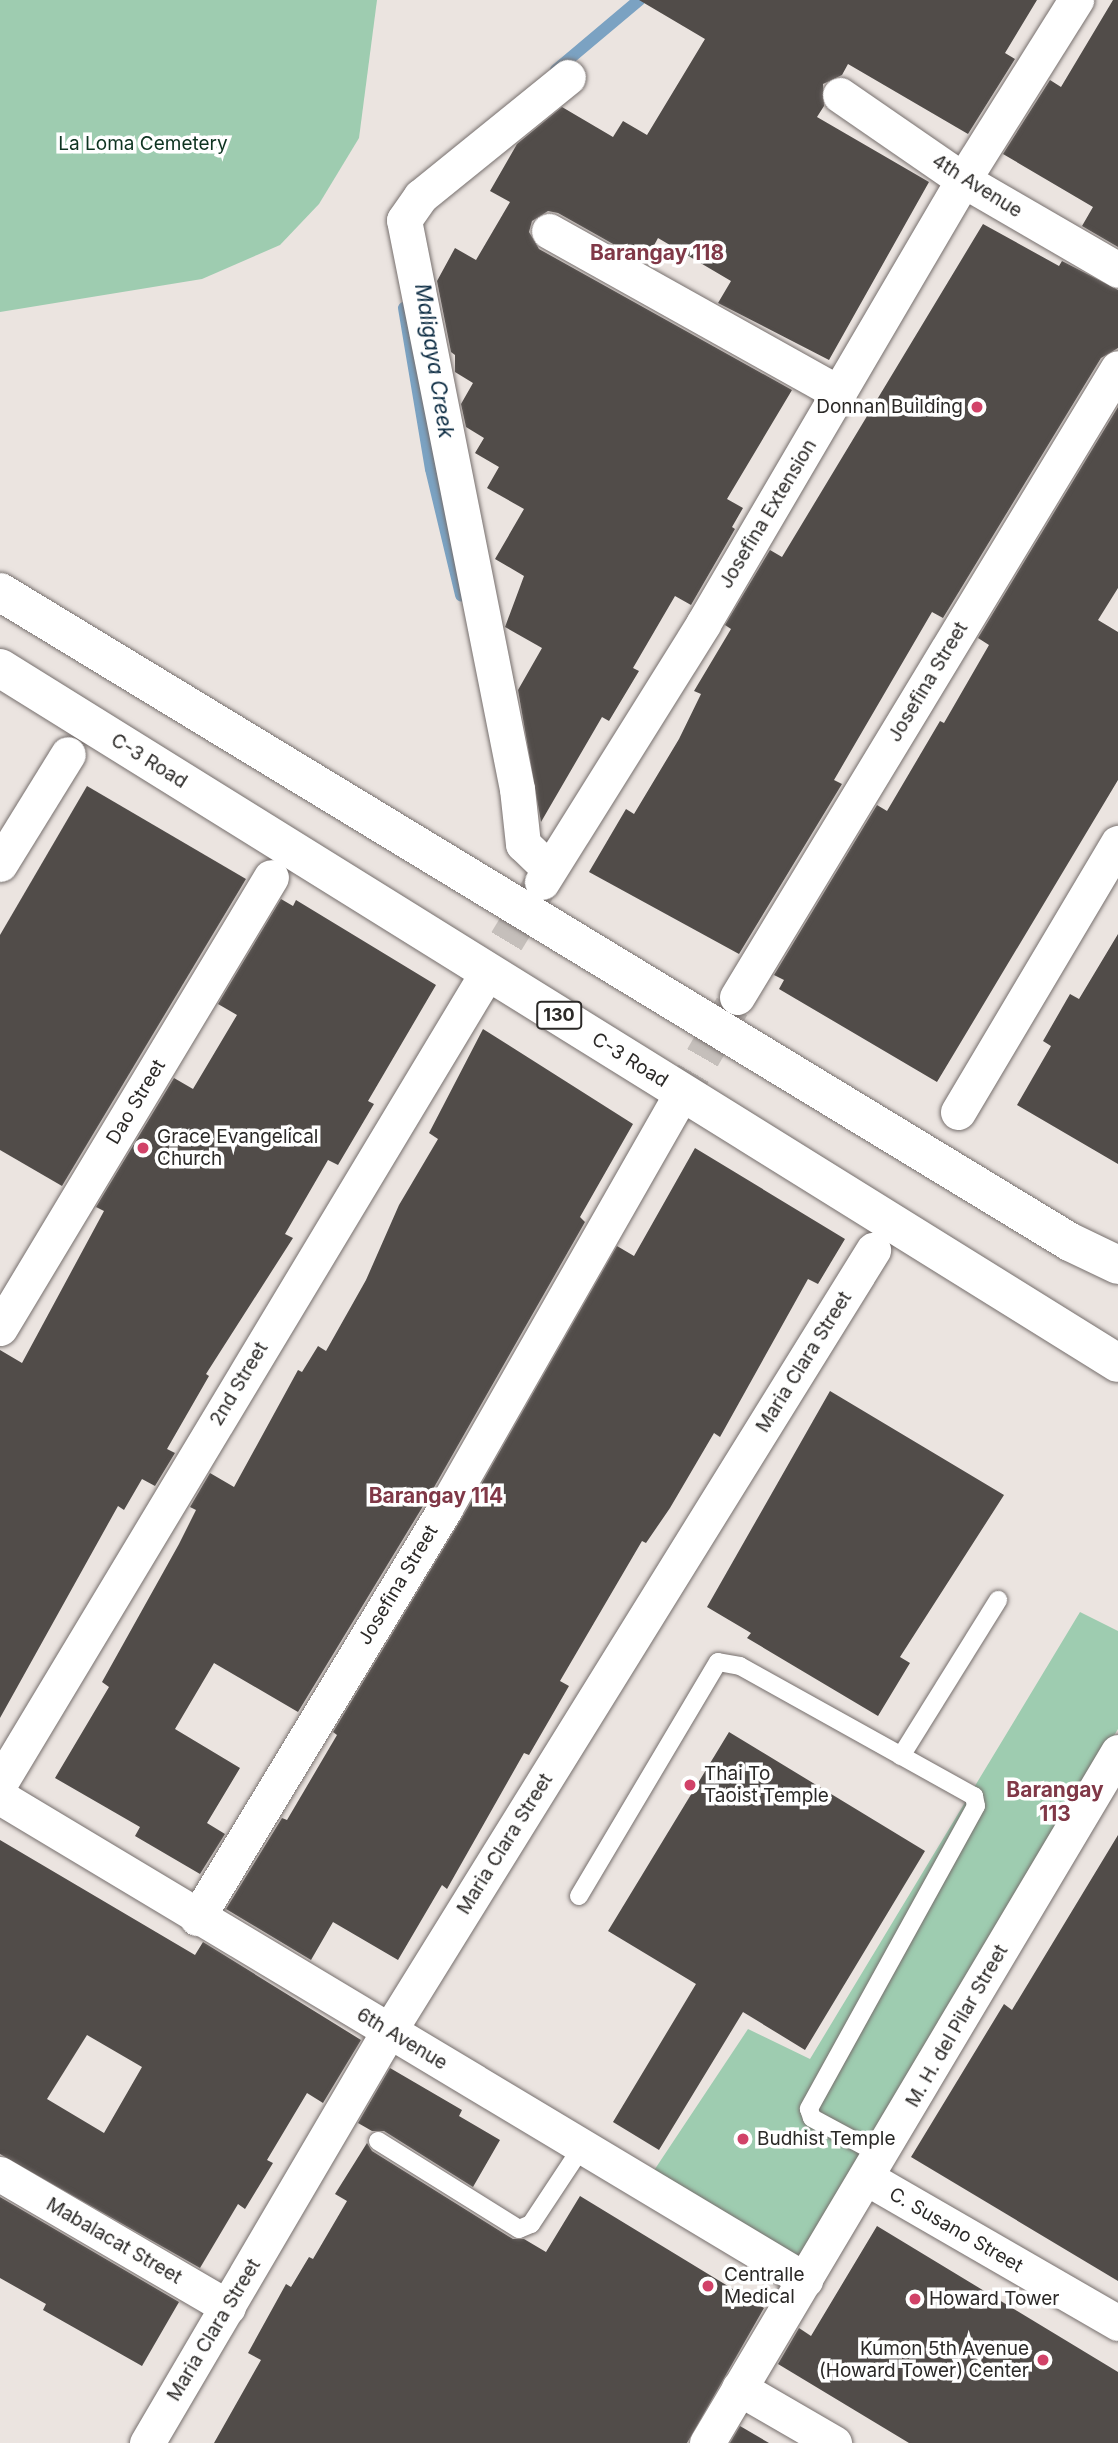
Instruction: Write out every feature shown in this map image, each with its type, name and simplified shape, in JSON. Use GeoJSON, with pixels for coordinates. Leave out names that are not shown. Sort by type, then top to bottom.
{"type":"FeatureCollection","features":[{"type":"Feature","properties":{"kind":"main road"},"geometry":{"type":"LineString","coordinates":[[0,592],[1070,1242],[1118,1265]]}},
{"type":"Feature","properties":{"kind":"main road","name":"C-3 Road"},"geometry":{"type":"LineString","coordinates":[[0,668],[1118,1363]]}},
{"type":"Feature","properties":{"kind":"street","name":"Josefina Extension"},"geometry":{"type":"LineString","coordinates":[[568,77],[421,195],[404,220],[517,789],[523,844],[546,875],[703,624],[963,180],[1076,0]]}},
{"type":"Feature","properties":{"kind":"street","name":"4th Avenue"},"geometry":{"type":"LineString","coordinates":[[841,95],[963,180],[1118,270]]}},
{"type":"Feature","properties":{"kind":"street"},"geometry":{"type":"LineString","coordinates":[[549,231],[839,393]]}},
{"type":"Feature","properties":{"kind":"street","name":"Josefina Street"},"geometry":{"type":"LineString","coordinates":[[737,997],[1118,368]]}},
{"type":"Feature","properties":{"kind":"street"},"geometry":{"type":"LineString","coordinates":[[0,864],[68,754]]}},
{"type":"Feature","properties":{"kind":"street"},"geometry":{"type":"LineString","coordinates":[[958,1112],[1118,843]]}},
{"type":"Feature","properties":{"kind":"street","name":"Dao Street"},"geometry":{"type":"LineString","coordinates":[[0,1328],[271,877]]}},
{"type":"Feature","properties":{"kind":"street","name":"2nd Street"},"geometry":{"type":"LineString","coordinates":[[0,1783],[478,986]]}},
{"type":"Feature","properties":{"kind":"street","name":"Josefina Street"},"geometry":{"type":"LineString","coordinates":[[197,1918],[445,1508],[676,1103]]}},
{"type":"Feature","properties":{"kind":"street","name":"Maria Clara Street"},"geometry":{"type":"LineString","coordinates":[[147,2443],[389,2031],[873,1250]]}},
{"type":"Feature","properties":{"kind":"street","name":"M. H. del Pilar Street"},"geometry":{"type":"LineString","coordinates":[[707,2443],[874,2167],[1118,1752]]}},
{"type":"Feature","properties":{"kind":"street","name":"6th Avenue"},"geometry":{"type":"LineString","coordinates":[[0,1797],[197,1918],[805,2280]]}},
{"type":"Feature","properties":{"kind":"street","name":"C. Susano Street"},"geometry":{"type":"LineString","coordinates":[[874,2167],[1118,2323]]}},
{"type":"Feature","properties":{"kind":"street","name":"Mabalacat Street"},"geometry":{"type":"LineString","coordinates":[[0,2174],[228,2307]]}},
{"type":"Feature","properties":{"kind":"street"},"geometry":{"type":"LineString","coordinates":[[738,2388],[834,2443]]}},
{"type":"Feature","properties":{"kind":"lane"},"geometry":{"type":"LineString","coordinates":[[901,1756],[998,1601]]}},
{"type":"Feature","properties":{"kind":"lane"},"geometry":{"type":"LineString","coordinates":[[579,1896],[718,1662],[740,1666],[974,1796],[976,1806],[809,2109],[812,2118],[874,2167]]}},
{"type":"Feature","properties":{"kind":"lane"},"geometry":{"type":"LineString","coordinates":[[378,2141],[519,2229],[531,2224],[582,2147]]}},
{"type":"Feature","properties":{"kind":"green space","name":"La Loma Cemetery"},"geometry":{"type":"Polygon","coordinates":[[[0,0],[377,0],[359,138],[319,204],[280,245],[202,279],[0,312],[0,0]]]}},
{"type":"Feature","properties":{"kind":"green space"},"geometry":{"type":"Polygon","coordinates":[[[1080,1612],[1118,1631],[1118,1729],[797,2262],[651,2175],[748,2029],[810,2059],[1080,1612]]]}},
{"type":"Feature","properties":{"kind":"building"},"geometry":{"type":"Polygon","coordinates":[[[639,0],[1037,0],[1005,53],[1015,59],[968,134],[848,64],[842,75],[823,84],[824,106],[817,117],[929,182],[829,360],[718,303],[731,281],[658,238],[645,262],[558,213],[548,211],[532,221],[529,232],[539,249],[792,390],[727,499],[743,508],[732,527],[735,529],[691,605],[675,596],[633,668],[639,671],[609,721],[602,717],[541,822],[518,690],[542,648],[505,627],[524,576],[495,559],[524,509],[487,488],[499,467],[475,453],[484,438],[466,427],[461,404],[473,383],[455,372],[455,355],[451,352],[437,281],[455,248],[476,260],[510,202],[490,191],[517,144],[562,107],[613,137],[623,121],[647,135],[705,39],[639,0]]]}},
{"type":"Feature","properties":{"kind":"building"},"geometry":{"type":"Polygon","coordinates":[[[1113,0],[1118,0],[1118,247],[1082,226],[1093,207],[1003,154],[1050,80],[1061,87],[1113,0]]]}},
{"type":"Feature","properties":{"kind":"building"},"geometry":{"type":"Polygon","coordinates":[[[983,224],[1059,266],[1062,261],[1118,290],[1118,348],[1101,358],[943,618],[932,612],[834,780],[842,784],[739,954],[589,872],[626,809],[634,814],[679,739],[701,694],[694,691],[731,629],[725,625],[770,550],[782,557],[983,224]]]}},
{"type":"Feature","properties":{"kind":"building"},"geometry":{"type":"Polygon","coordinates":[[[1118,407],[1118,588],[1098,620],[1118,632],[1118,780],[937,1082],[779,989],[784,980],[774,975],[877,805],[887,811],[940,721],[944,723],[989,645],[978,638],[1118,407]]]}},
{"type":"Feature","properties":{"kind":"building"},"geometry":{"type":"Polygon","coordinates":[[[87,786],[246,879],[62,1186],[0,1150],[0,935],[87,786]]]}},
{"type":"Feature","properties":{"kind":"building"},"geometry":{"type":"Polygon","coordinates":[[[281,899],[293,906],[296,900],[436,985],[368,1101],[374,1104],[338,1165],[328,1160],[285,1234],[293,1238],[206,1374],[209,1376],[167,1449],[175,1453],[155,1486],[142,1479],[124,1510],[118,1506],[0,1718],[0,1350],[22,1363],[104,1211],[96,1207],[174,1078],[193,1089],[237,1015],[218,1004],[281,899]]]}},
{"type":"Feature","properties":{"kind":"building"},"geometry":{"type":"Polygon","coordinates":[[[1118,934],[1118,1164],[1017,1105],[1051,1046],[1043,1041],[1070,994],[1079,999],[1118,934]]]}},
{"type":"Feature","properties":{"kind":"building"},"geometry":{"type":"Polygon","coordinates":[[[483,1029],[633,1124],[580,1217],[585,1222],[428,1498],[298,1712],[214,1663],[175,1729],[240,1768],[207,1823],[225,1834],[200,1874],[135,1836],[140,1827],[55,1778],[109,1687],[102,1682],[179,1544],[196,1510],[190,1507],[210,1473],[234,1487],[298,1370],[302,1372],[318,1346],[326,1351],[366,1280],[399,1205],[438,1139],[429,1133],[483,1029]]]}},
{"type":"Feature","properties":{"kind":"building"},"geometry":{"type":"Polygon","coordinates":[[[695,1148],[845,1239],[818,1284],[808,1279],[720,1437],[714,1433],[670,1508],[646,1543],[642,1541],[560,1681],[569,1686],[529,1755],[524,1753],[447,1889],[442,1885],[398,1960],[333,1922],[311,1960],[226,1909],[282,1818],[287,1820],[337,1735],[333,1732],[462,1518],[617,1246],[634,1256],[695,1148]]]}},
{"type":"Feature","properties":{"kind":"building"},"geometry":{"type":"Polygon","coordinates":[[[830,1391],[1004,1495],[900,1657],[910,1663],[878,1716],[747,1638],[751,1633],[707,1607],[830,1391]]]}},
{"type":"Feature","properties":{"kind":"building"},"geometry":{"type":"Polygon","coordinates":[[[729,1732],[925,1851],[805,2050],[743,2012],[659,2150],[613,2122],[696,1984],[608,1931],[729,1732]]]}},
{"type":"Feature","properties":{"kind":"building"},"geometry":{"type":"Polygon","coordinates":[[[1118,1835],[1118,2281],[911,2157],[1004,2004],[1012,2010],[1118,1835]]]}},
{"type":"Feature","properties":{"kind":"building"},"geometry":{"type":"Polygon","coordinates":[[[0,1840],[195,1955],[203,1942],[361,2040],[323,2103],[307,2093],[267,2160],[273,2163],[245,2209],[238,2204],[200,2268],[0,2154],[0,1840]],[[87,2035],[47,2099],[104,2133],[142,2067],[87,2035]]]}},
{"type":"Feature","properties":{"kind":"building"},"geometry":{"type":"Polygon","coordinates":[[[390,2068],[462,2110],[459,2116],[500,2140],[473,2187],[384,2131],[372,2131],[358,2123],[390,2068]]]}},
{"type":"Feature","properties":{"kind":"building"},"geometry":{"type":"Polygon","coordinates":[[[367,2143],[372,2151],[513,2239],[524,2239],[546,2252],[580,2196],[764,2308],[687,2443],[214,2443],[261,2360],[248,2353],[286,2284],[291,2287],[309,2257],[313,2259],[347,2201],[335,2194],[367,2143]]]}},
{"type":"Feature","properties":{"kind":"building"},"geometry":{"type":"Polygon","coordinates":[[[0,2197],[179,2302],[142,2366],[43,2310],[46,2304],[0,2278],[0,2197]]]}},
{"type":"Feature","properties":{"kind":"building","name":"Howard Tower"},"geometry":{"type":"Polygon","coordinates":[[[877,2226],[1118,2372],[1118,2443],[909,2443],[778,2364],[799,2328],[811,2336],[877,2226]]]}},
{"type":"Feature","properties":{"kind":"building"},"geometry":{"type":"Polygon","coordinates":[[[740,2426],[769,2443],[730,2443],[740,2426]]]}},
{"type":"Feature","properties":{"kind":"waterway","name":"Maligaya Creek"},"geometry":{"type":"LineString","coordinates":[[556,70],[639,0]]}},
{"type":"Feature","properties":{"kind":"waterway","name":"Maligaya Creek"},"geometry":{"type":"LineString","coordinates":[[404,308],[431,469],[461,595]]}},
{"type":"Feature","properties":{"kind":"tunnel"},"geometry":{"type":"LineString","coordinates":[[479,986],[539,887]]}},
{"type":"Feature","properties":{"kind":"tunnel"},"geometry":{"type":"LineString","coordinates":[[676,1103],[732,1006]]}},
{"type":"Feature","properties":{"kind":"place","name":"Donnan Building"},"geometry":{"type":"Point","coordinates":[977,407]}},
{"type":"Feature","properties":{"kind":"place","name":"Grace Evangelical Church"},"geometry":{"type":"Point","coordinates":[143,1148]}},
{"type":"Feature","properties":{"kind":"place","name":"Thai To Taoist Temple"},"geometry":{"type":"Point","coordinates":[690,1785]}},
{"type":"Feature","properties":{"kind":"place","name":"Budhist Temple"},"geometry":{"type":"Point","coordinates":[743,2139]}},
{"type":"Feature","properties":{"kind":"place","name":"Centralle Medical"},"geometry":{"type":"Point","coordinates":[708,2286]}},
{"type":"Feature","properties":{"kind":"place","name":"Howard Tower"},"geometry":{"type":"Point","coordinates":[915,2299]}},
{"type":"Feature","properties":{"kind":"place","name":"Kumon 5th Avenue (Howard Tower) Center"},"geometry":{"type":"Point","coordinates":[1043,2360]}},
{"type":"Feature","properties":{"kind":"district","name":"Barangay 118"},"geometry":{"type":"Point","coordinates":[657,253]}},
{"type":"Feature","properties":{"kind":"district","name":"Barangay 114"},"geometry":{"type":"Point","coordinates":[436,1496]}},
{"type":"Feature","properties":{"kind":"district","name":"Barangay 113"},"geometry":{"type":"Point","coordinates":[1055,1802]}}]}
